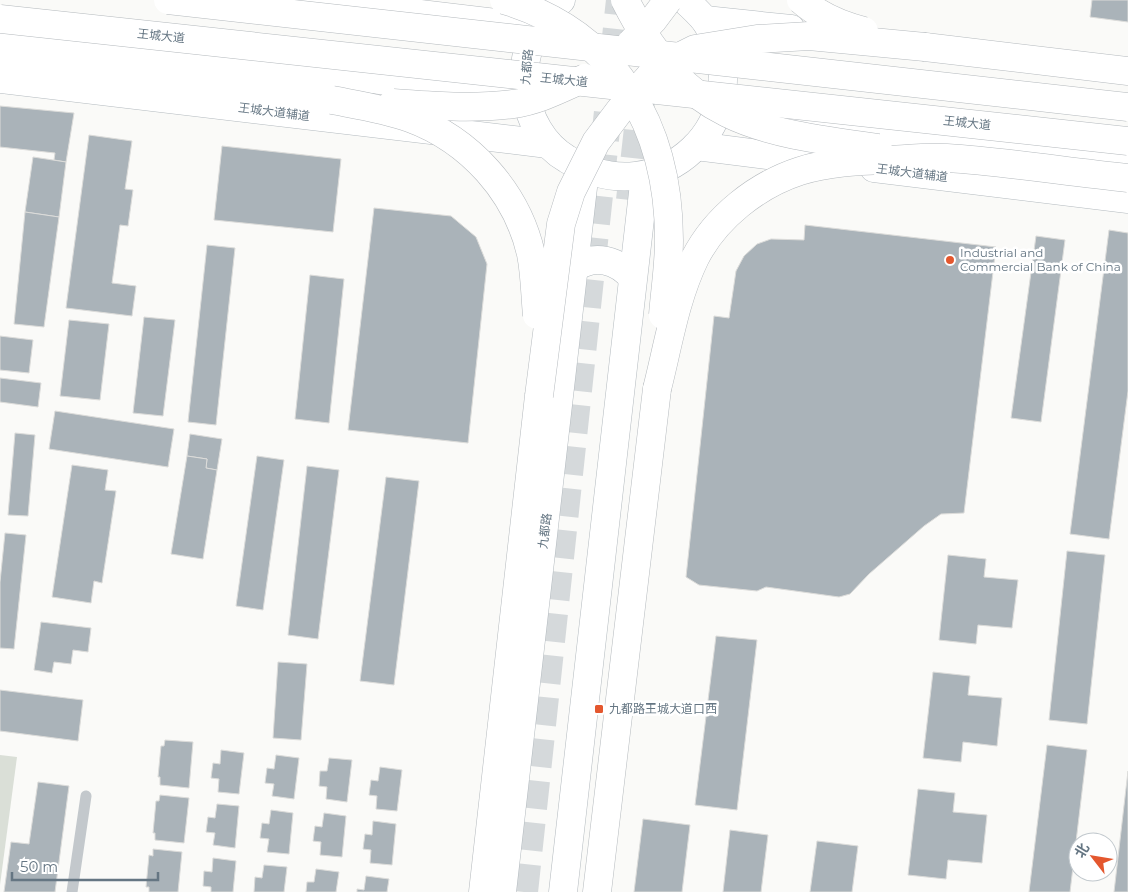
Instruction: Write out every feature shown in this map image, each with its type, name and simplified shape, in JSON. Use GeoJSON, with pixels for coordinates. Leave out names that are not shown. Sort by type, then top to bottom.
{"type":"FeatureCollection","features":[{"type":"Feature","properties":{"kind":"main road"},"geometry":{"type":"LineString","coordinates":[[168,0],[1128,107]]}},
{"type":"Feature","properties":{"kind":"main road"},"geometry":{"type":"LineString","coordinates":[[304,0],[356,4],[537,28]]}},
{"type":"Feature","properties":{"kind":"main road"},"geometry":{"type":"LineString","coordinates":[[504,0],[539,13],[580,38],[618,74],[644,114],[658,157],[668,218],[669,241],[657,389],[597,892]]}},
{"type":"Feature","properties":{"kind":"main road"},"geometry":{"type":"LineString","coordinates":[[508,0],[557,2]]}},
{"type":"Feature","properties":{"kind":"main road"},"geometry":{"type":"LineString","coordinates":[[625,0],[639,26],[669,68],[691,89],[724,113],[771,131],[804,138],[946,158],[1128,178]]}},
{"type":"Feature","properties":{"kind":"main road"},"geometry":{"type":"LineString","coordinates":[[0,59],[332,100],[445,106],[514,104],[534,99],[601,69],[652,20],[668,0]]}},
{"type":"Feature","properties":{"kind":"main road","name":"九都路"},"geometry":{"type":"LineString","coordinates":[[557,2],[529,42],[523,78],[525,96],[537,129],[548,144],[562,156],[585,170],[613,178],[645,175],[666,168],[696,146],[707,132],[716,115],[721,97],[723,78],[718,48],[708,10],[686,0]]}},
{"type":"Feature","properties":{"kind":"main road"},"geometry":{"type":"LineString","coordinates":[[801,0],[818,13],[845,26],[925,47]]}},
{"type":"Feature","properties":{"kind":"main road"},"geometry":{"type":"LineString","coordinates":[[708,10],[1128,66]]}},
{"type":"Feature","properties":{"kind":"main road","name":"王城大道"},"geometry":{"type":"LineString","coordinates":[[0,19],[1128,140]]}},
{"type":"Feature","properties":{"kind":"main road"},"geometry":{"type":"LineString","coordinates":[[483,892],[539,396],[561,224],[571,192],[596,142],[620,110],[649,77],[667,63],[695,49],[757,39],[809,36],[1128,70]]}},
{"type":"Feature","properties":{"kind":"main road","name":"王城大道"},"geometry":{"type":"LineString","coordinates":[[0,38],[525,96]]}},
{"type":"Feature","properties":{"kind":"main road"},"geometry":{"type":"LineString","coordinates":[[718,48],[1128,93]]}},
{"type":"Feature","properties":{"kind":"main road","name":"王城大道辅道"},"geometry":{"type":"LineString","coordinates":[[0,79],[548,144]]}},
{"type":"Feature","properties":{"kind":"main road"},"geometry":{"type":"LineString","coordinates":[[332,100],[398,114],[423,124],[465,150],[498,182],[515,209],[531,255],[537,316],[539,396]]}},
{"type":"Feature","properties":{"kind":"main road","name":"王城大道"},"geometry":{"type":"LineString","coordinates":[[716,115],[1128,159]]}},
{"type":"Feature","properties":{"kind":"main road","name":"王城大道辅道"},"geometry":{"type":"LineString","coordinates":[[696,146],[1128,199]]}},
{"type":"Feature","properties":{"kind":"main road"},"geometry":{"type":"LineString","coordinates":[[657,389],[684,286],[707,239],[736,207],[772,183],[801,170],[856,161],[946,158]]}},
{"type":"Feature","properties":{"kind":"main road","name":"九都路"},"geometry":{"type":"LineString","coordinates":[[502,892],[576,267],[585,170]]}},
{"type":"Feature","properties":{"kind":"main road"},"geometry":{"type":"LineString","coordinates":[[563,892],[645,175]]}},
{"type":"Feature","properties":{"kind":"main road"},"geometry":{"type":"LineString","coordinates":[[576,267],[584,261],[606,259],[623,266],[632,277]]}},
{"type":"Feature","properties":{"kind":"lane"},"geometry":{"type":"LineString","coordinates":[[72,892],[86,796]]}},
{"type":"Feature","properties":{"kind":"shaded area"},"geometry":{"type":"Polygon","coordinates":[[[0,755],[17,757],[0,885],[0,755]]]}},
{"type":"Feature","properties":{"kind":"building"},"geometry":{"type":"Polygon","coordinates":[[[1092,0],[1128,0],[1128,22],[1090,17],[1092,0]]]}},
{"type":"Feature","properties":{"kind":"building"},"geometry":{"type":"Polygon","coordinates":[[[0,106],[74,113],[66,162],[54,160],[55,153],[0,147],[0,106]]]}},
{"type":"Feature","properties":{"kind":"building"},"geometry":{"type":"Polygon","coordinates":[[[89,135],[132,141],[125,189],[133,190],[128,226],[120,225],[112,283],[136,286],[132,316],[66,308],[89,135]]]}},
{"type":"Feature","properties":{"kind":"building"},"geometry":{"type":"Polygon","coordinates":[[[222,146],[341,159],[333,232],[214,220],[222,146]]]}},
{"type":"Feature","properties":{"kind":"building"},"geometry":{"type":"Polygon","coordinates":[[[33,157],[66,162],[59,217],[25,212],[33,157]]]}},
{"type":"Feature","properties":{"kind":"building"},"geometry":{"type":"Polygon","coordinates":[[[374,208],[451,216],[476,237],[487,264],[468,443],[348,430],[374,208]]]}},
{"type":"Feature","properties":{"kind":"building"},"geometry":{"type":"Polygon","coordinates":[[[25,212],[59,217],[44,327],[14,324],[25,212]]]}},
{"type":"Feature","properties":{"kind":"building"},"geometry":{"type":"Polygon","coordinates":[[[805,225],[996,247],[964,513],[941,514],[924,526],[869,574],[850,594],[839,597],[766,587],[757,591],[699,585],[686,577],[714,316],[729,318],[736,271],[744,256],[757,244],[771,239],[804,240],[805,225]]]}},
{"type":"Feature","properties":{"kind":"building"},"geometry":{"type":"Polygon","coordinates":[[[1109,230],[1128,233],[1128,391],[1109,539],[1070,534],[1109,230]]]}},
{"type":"Feature","properties":{"kind":"building"},"geometry":{"type":"Polygon","coordinates":[[[1036,236],[1065,240],[1041,422],[1011,418],[1036,236]]]}},
{"type":"Feature","properties":{"kind":"building"},"geometry":{"type":"Polygon","coordinates":[[[207,245],[235,248],[216,425],[188,422],[207,245]]]}},
{"type":"Feature","properties":{"kind":"building"},"geometry":{"type":"Polygon","coordinates":[[[310,275],[344,279],[329,423],[295,419],[310,275]]]}},
{"type":"Feature","properties":{"kind":"building"},"geometry":{"type":"Polygon","coordinates":[[[144,317],[175,320],[163,416],[133,413],[144,317]]]}},
{"type":"Feature","properties":{"kind":"building"},"geometry":{"type":"Polygon","coordinates":[[[69,320],[109,324],[100,400],[60,396],[69,320]]]}},
{"type":"Feature","properties":{"kind":"building"},"geometry":{"type":"Polygon","coordinates":[[[0,336],[33,340],[29,373],[0,370],[0,336]]]}},
{"type":"Feature","properties":{"kind":"building"},"geometry":{"type":"Polygon","coordinates":[[[0,378],[41,383],[38,407],[0,402],[0,378]]]}},
{"type":"Feature","properties":{"kind":"building"},"geometry":{"type":"Polygon","coordinates":[[[55,411],[174,429],[168,467],[49,449],[55,411]]]}},
{"type":"Feature","properties":{"kind":"building"},"geometry":{"type":"Polygon","coordinates":[[[15,433],[35,435],[28,516],[8,515],[15,433]]]}},
{"type":"Feature","properties":{"kind":"building"},"geometry":{"type":"Polygon","coordinates":[[[190,434],[222,439],[217,470],[206,468],[207,459],[187,456],[190,434]]]}},
{"type":"Feature","properties":{"kind":"building"},"geometry":{"type":"Polygon","coordinates":[[[187,456],[207,459],[206,468],[217,470],[203,559],[171,554],[187,456]]]}},
{"type":"Feature","properties":{"kind":"building"},"geometry":{"type":"Polygon","coordinates":[[[257,456],[284,460],[263,610],[236,606],[257,456]]]}},
{"type":"Feature","properties":{"kind":"building"},"geometry":{"type":"Polygon","coordinates":[[[72,465],[108,470],[105,490],[116,491],[102,583],[94,581],[91,603],[52,597],[72,465]]]}},
{"type":"Feature","properties":{"kind":"building"},"geometry":{"type":"Polygon","coordinates":[[[307,466],[339,470],[318,639],[288,635],[307,466]]]}},
{"type":"Feature","properties":{"kind":"building"},"geometry":{"type":"Polygon","coordinates":[[[386,477],[419,481],[394,685],[360,681],[386,477]]]}},
{"type":"Feature","properties":{"kind":"building"},"geometry":{"type":"Polygon","coordinates":[[[5,533],[26,535],[14,649],[0,648],[0,582],[5,533]]]}},
{"type":"Feature","properties":{"kind":"building"},"geometry":{"type":"Polygon","coordinates":[[[1067,551],[1105,555],[1087,724],[1049,720],[1067,551]]]}},
{"type":"Feature","properties":{"kind":"building"},"geometry":{"type":"Polygon","coordinates":[[[948,555],[986,559],[984,577],[1018,580],[1012,628],[978,625],[976,644],[939,640],[948,555]]]}},
{"type":"Feature","properties":{"kind":"building"},"geometry":{"type":"Polygon","coordinates":[[[41,622],[91,628],[88,652],[73,650],[71,664],[54,662],[52,673],[34,670],[41,622]]]}},
{"type":"Feature","properties":{"kind":"building"},"geometry":{"type":"Polygon","coordinates":[[[716,636],[757,640],[737,810],[695,805],[716,636]]]}},
{"type":"Feature","properties":{"kind":"building"},"geometry":{"type":"Polygon","coordinates":[[[278,662],[307,664],[301,740],[273,738],[278,662]]]}},
{"type":"Feature","properties":{"kind":"building"},"geometry":{"type":"Polygon","coordinates":[[[933,672],[970,676],[968,695],[1002,698],[997,746],[963,742],[961,762],[923,758],[933,672]]]}},
{"type":"Feature","properties":{"kind":"building"},"geometry":{"type":"Polygon","coordinates":[[[0,690],[83,700],[78,741],[0,731],[0,690]]]}},
{"type":"Feature","properties":{"kind":"building"},"geometry":{"type":"Polygon","coordinates":[[[165,740],[193,742],[189,788],[160,785],[160,777],[158,777],[161,746],[164,746],[165,740]]]}},
{"type":"Feature","properties":{"kind":"building"},"geometry":{"type":"Polygon","coordinates":[[[1047,745],[1087,750],[1077,832],[1068,832],[1068,882],[1071,882],[1070,892],[1029,892],[1047,745]]]}},
{"type":"Feature","properties":{"kind":"building"},"geometry":{"type":"Polygon","coordinates":[[[221,750],[244,753],[239,794],[218,792],[219,779],[211,778],[213,763],[220,764],[221,750]]]}},
{"type":"Feature","properties":{"kind":"building"},"geometry":{"type":"Polygon","coordinates":[[[276,755],[299,758],[294,799],[272,796],[274,784],[265,783],[267,768],[274,769],[276,755]]]}},
{"type":"Feature","properties":{"kind":"building"},"geometry":{"type":"Polygon","coordinates":[[[329,758],[352,760],[347,802],[326,799],[327,787],[319,786],[320,771],[327,771],[329,758]]]}},
{"type":"Feature","properties":{"kind":"building"},"geometry":{"type":"Polygon","coordinates":[[[380,767],[402,770],[397,811],[376,809],[377,796],[369,795],[371,780],[378,781],[380,767]]]}},
{"type":"Feature","properties":{"kind":"building"},"geometry":{"type":"Polygon","coordinates":[[[1128,771],[1128,892],[1114,892],[1115,882],[1118,882],[1118,857],[1128,771]]]}},
{"type":"Feature","properties":{"kind":"building"},"geometry":{"type":"Polygon","coordinates":[[[38,782],[69,786],[55,892],[4,892],[11,842],[29,844],[38,782]]]}},
{"type":"Feature","properties":{"kind":"building"},"geometry":{"type":"Polygon","coordinates":[[[918,789],[955,793],[953,812],[987,815],[982,863],[948,860],[946,879],[908,875],[918,789]]]}},
{"type":"Feature","properties":{"kind":"building"},"geometry":{"type":"Polygon","coordinates":[[[160,795],[189,798],[184,843],[155,840],[155,833],[153,833],[156,801],[159,801],[160,795]]]}},
{"type":"Feature","properties":{"kind":"building"},"geometry":{"type":"Polygon","coordinates":[[[217,804],[239,806],[235,848],[213,845],[215,833],[206,832],[208,817],[215,818],[217,804]]]}},
{"type":"Feature","properties":{"kind":"building"},"geometry":{"type":"Polygon","coordinates":[[[271,810],[293,813],[289,854],[267,852],[269,839],[260,838],[262,823],[269,824],[271,810]]]}},
{"type":"Feature","properties":{"kind":"building"},"geometry":{"type":"Polygon","coordinates":[[[324,813],[346,816],[342,857],[320,855],[321,842],[313,841],[315,826],[322,827],[324,813]]]}},
{"type":"Feature","properties":{"kind":"building"},"geometry":{"type":"Polygon","coordinates":[[[643,819],[690,825],[682,892],[634,892],[643,819]]]}},
{"type":"Feature","properties":{"kind":"building"},"geometry":{"type":"Polygon","coordinates":[[[373,821],[396,824],[392,865],[370,863],[371,850],[363,849],[365,834],[372,835],[373,821]]]}},
{"type":"Feature","properties":{"kind":"building"},"geometry":{"type":"Polygon","coordinates":[[[730,830],[768,835],[761,892],[723,892],[730,830]]]}},
{"type":"Feature","properties":{"kind":"building"},"geometry":{"type":"Polygon","coordinates":[[[817,841],[858,846],[852,892],[810,892],[817,841]]]}},
{"type":"Feature","properties":{"kind":"building"},"geometry":{"type":"Polygon","coordinates":[[[153,849],[182,852],[178,892],[149,892],[149,887],[146,887],[149,855],[153,856],[153,849]]]}},
{"type":"Feature","properties":{"kind":"building"},"geometry":{"type":"Polygon","coordinates":[[[213,858],[236,861],[233,892],[211,892],[211,887],[203,886],[204,871],[212,872],[213,858]]]}},
{"type":"Feature","properties":{"kind":"building"},"geometry":{"type":"Polygon","coordinates":[[[264,865],[287,867],[284,892],[254,892],[255,877],[262,878],[264,865]]]}},
{"type":"Feature","properties":{"kind":"building"},"geometry":{"type":"Polygon","coordinates":[[[316,869],[339,872],[336,892],[306,892],[307,882],[314,882],[316,869]]]}},
{"type":"Feature","properties":{"kind":"building"},"geometry":{"type":"Polygon","coordinates":[[[366,876],[389,879],[387,892],[357,892],[357,889],[364,890],[366,876]]]}},
{"type":"Feature","properties":{"kind":"tunnel"},"geometry":{"type":"LineString","coordinates":[[524,892],[620,0]]}},
{"type":"Feature","properties":{"kind":"tunnel"},"geometry":{"type":"LineString","coordinates":[[630,200],[641,101]]}},
{"type":"Feature","properties":{"kind":"place","name":"Industrial and Commercial Bank of China"},"geometry":{"type":"Point","coordinates":[950,260]}},
{"type":"Feature","properties":{"kind":"place","name":"九都路王城大道口西"},"geometry":{"type":"Point","coordinates":[599,709]}}]}
